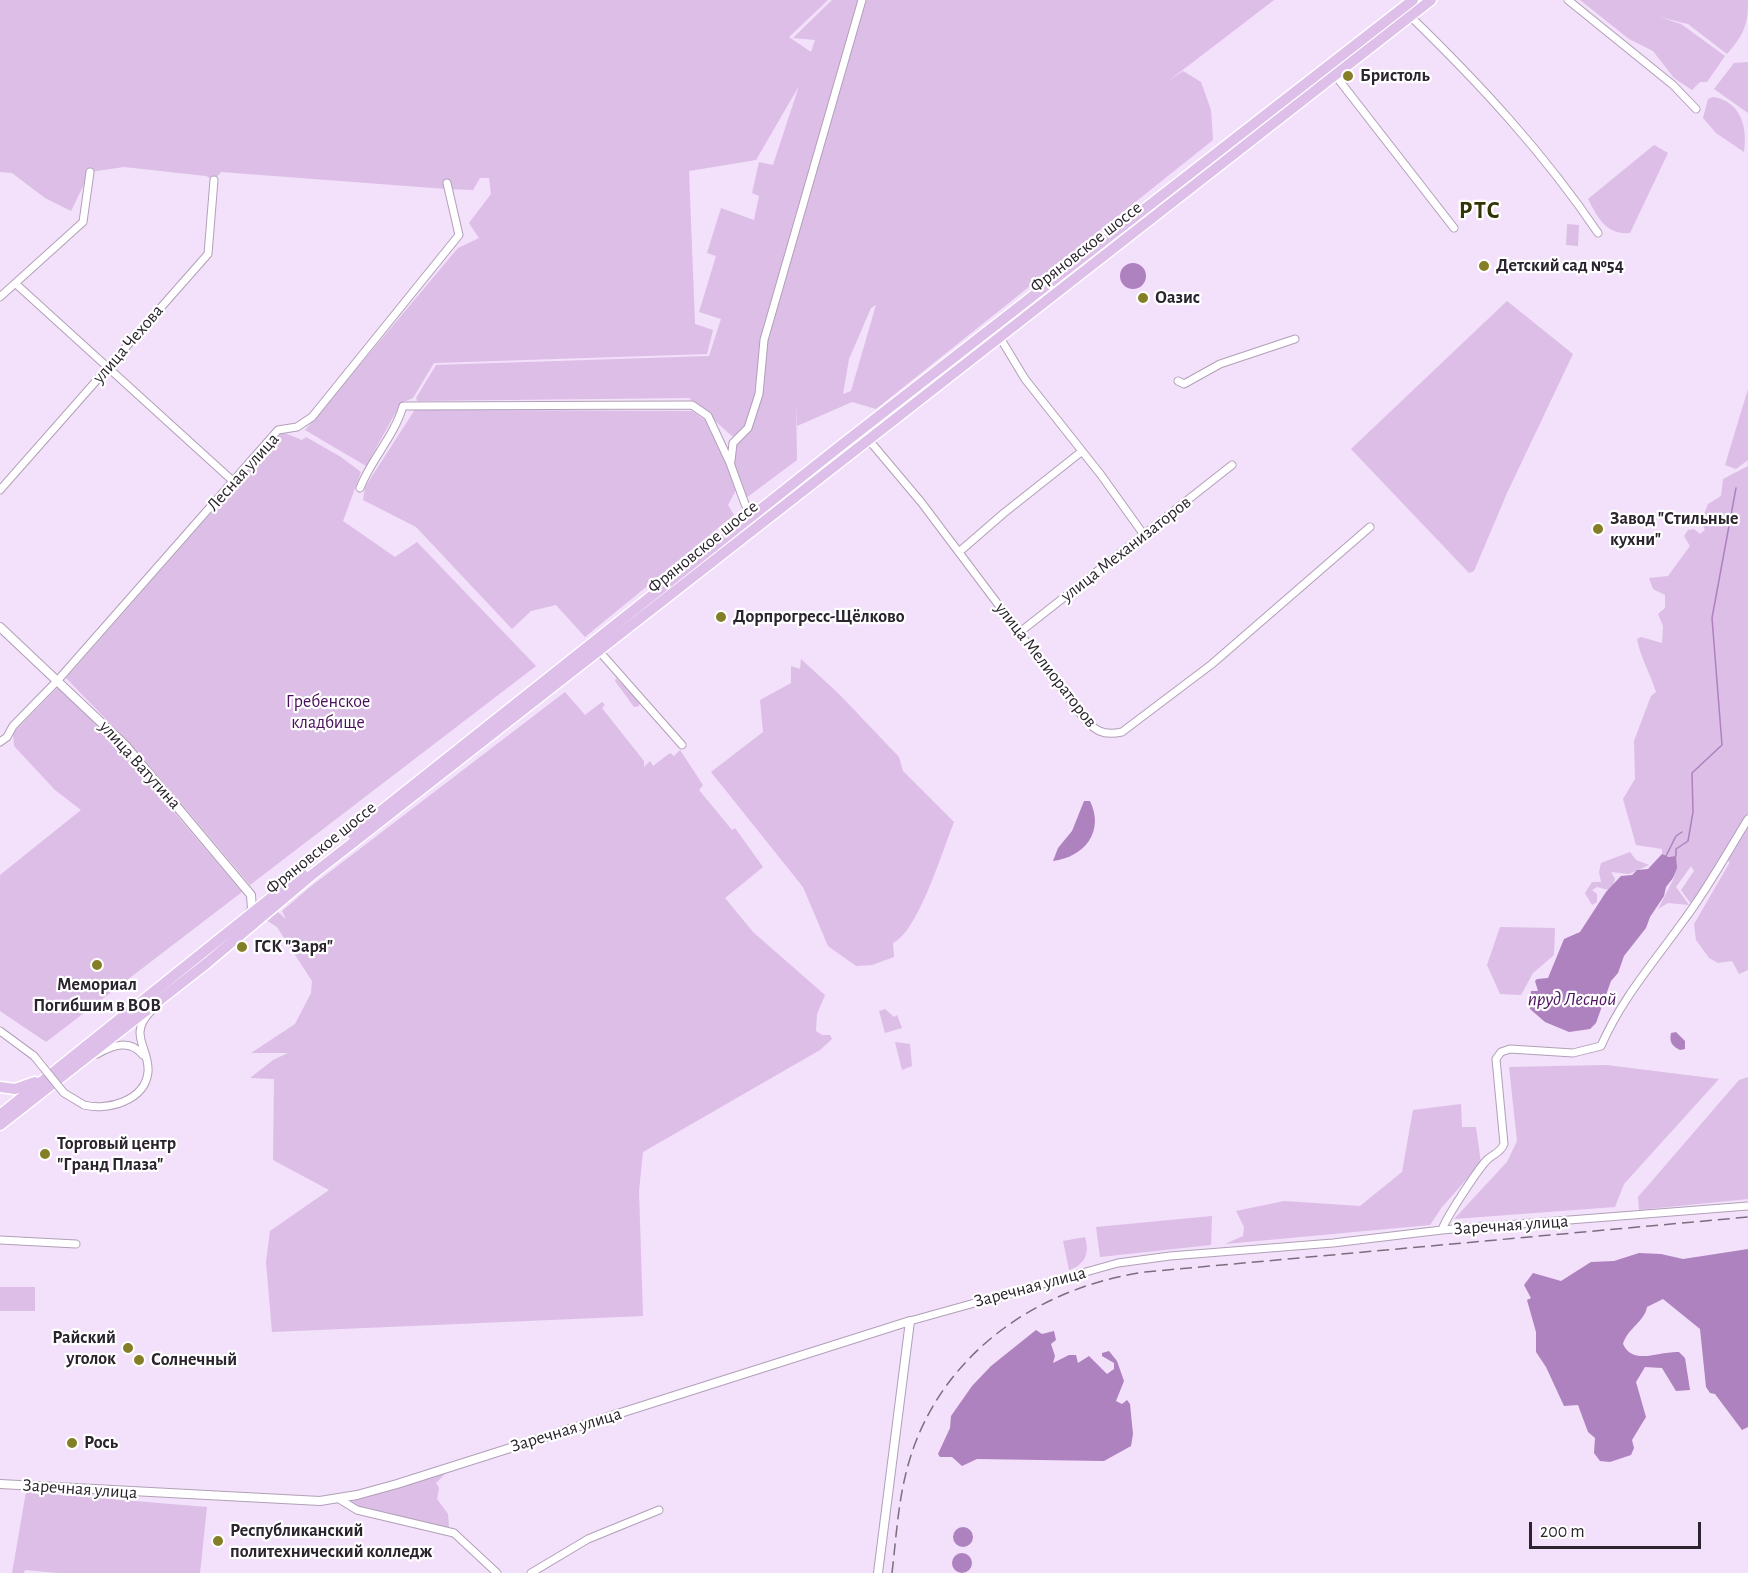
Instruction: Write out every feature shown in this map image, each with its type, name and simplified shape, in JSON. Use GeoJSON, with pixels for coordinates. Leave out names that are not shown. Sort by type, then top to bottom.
{"type":"FeatureCollection","features":[{"type":"Feature","properties":{"kind":"main road","name":"Фряновское шоссе"},"geometry":{"type":"LineString","coordinates":[[0,1125],[59,1073],[268,900],[753,516],[1413,0]]}},
{"type":"Feature","properties":{"kind":"main road","name":"Фряновское шоссе"},"geometry":{"type":"LineString","coordinates":[[0,1114],[170,992],[313,874],[1431,0]]}},
{"type":"Feature","properties":{"kind":"main road"},"geometry":{"type":"LineString","coordinates":[[0,1087],[24,1087],[59,1073]]}},
{"type":"Feature","properties":{"kind":"street"},"geometry":{"type":"LineString","coordinates":[[730,463],[733,443],[748,428],[759,394],[764,340],[862,0]]}},
{"type":"Feature","properties":{"kind":"street"},"geometry":{"type":"LineString","coordinates":[[1568,0],[1673,85],[1696,109]]}},
{"type":"Feature","properties":{"kind":"street"},"geometry":{"type":"LineString","coordinates":[[1410,16],[1506,113],[1568,189],[1598,233]]}},
{"type":"Feature","properties":{"kind":"street"},"geometry":{"type":"LineString","coordinates":[[1335,75],[1454,228]]}},
{"type":"Feature","properties":{"kind":"street"},"geometry":{"type":"LineString","coordinates":[[0,297],[83,222],[90,172]]}},
{"type":"Feature","properties":{"kind":"street","name":"улица Чехова"},"geometry":{"type":"LineString","coordinates":[[0,490],[208,254],[214,180]]}},
{"type":"Feature","properties":{"kind":"street","name":"Лесная улица"},"geometry":{"type":"LineString","coordinates":[[0,742],[58,680],[278,430],[297,427],[312,417],[459,235],[447,183]]}},
{"type":"Feature","properties":{"kind":"street"},"geometry":{"type":"LineString","coordinates":[[16,284],[234,482]]}},
{"type":"Feature","properties":{"kind":"street"},"geometry":{"type":"LineString","coordinates":[[999,336],[1025,380],[1101,475],[1144,535]]}},
{"type":"Feature","properties":{"kind":"street"},"geometry":{"type":"LineString","coordinates":[[1178,381],[1184,384],[1220,364],[1295,339]]}},
{"type":"Feature","properties":{"kind":"street"},"geometry":{"type":"LineString","coordinates":[[360,488],[368,469],[398,421],[402,406],[692,405],[708,416],[730,463],[745,504],[753,516]]}},
{"type":"Feature","properties":{"kind":"street","name":"улица Мелиораторов"},"geometry":{"type":"LineString","coordinates":[[868,439],[959,552],[1094,729],[1110,735],[1122,732],[1212,664],[1370,527]]}},
{"type":"Feature","properties":{"kind":"street"},"geometry":{"type":"LineString","coordinates":[[959,552],[1081,452]]}},
{"type":"Feature","properties":{"kind":"street","name":"улица Механизаторов"},"geometry":{"type":"LineString","coordinates":[[1020,632],[1232,465]]}},
{"type":"Feature","properties":{"kind":"street","name":"улица Ватутина"},"geometry":{"type":"LineString","coordinates":[[0,627],[126,746],[251,895]]}},
{"type":"Feature","properties":{"kind":"street"},"geometry":{"type":"LineString","coordinates":[[599,651],[682,745]]}},
{"type":"Feature","properties":{"kind":"street"},"geometry":{"type":"LineString","coordinates":[[1442,1230],[1446,1218],[1489,1159],[1501,1151],[1504,1144],[1496,1059],[1501,1052],[1510,1049],[1573,1053],[1601,1046],[1616,1012],[1646,968],[1686,917],[1748,819]]}},
{"type":"Feature","properties":{"kind":"street"},"geometry":{"type":"LineString","coordinates":[[247,919],[252,909],[251,895],[268,900]]}},
{"type":"Feature","properties":{"kind":"street"},"geometry":{"type":"LineString","coordinates":[[0,1031],[34,1056],[64,1093],[84,1105],[101,1107],[127,1100],[146,1082],[146,1060],[140,1043],[140,1029],[147,1014],[170,992]]}},
{"type":"Feature","properties":{"kind":"street"},"geometry":{"type":"LineString","coordinates":[[59,1073],[115,1045],[130,1045],[137,1048],[146,1060]]}},
{"type":"Feature","properties":{"kind":"street","name":"Заречная улица"},"geometry":{"type":"LineString","coordinates":[[0,1484],[282,1500],[339,1499],[397,1484],[792,1361],[910,1321],[1118,1263],[1170,1256],[1333,1243],[1442,1230],[1748,1206]]}},
{"type":"Feature","properties":{"kind":"street"},"geometry":{"type":"LineString","coordinates":[[0,1240],[76,1244]]}},
{"type":"Feature","properties":{"kind":"street"},"geometry":{"type":"LineString","coordinates":[[878,1573],[910,1321]]}},
{"type":"Feature","properties":{"kind":"street","name":"Заречная улица"},"geometry":{"type":"LineString","coordinates":[[339,1499],[357,1510],[454,1533],[497,1573]]}},
{"type":"Feature","properties":{"kind":"street"},"geometry":{"type":"LineString","coordinates":[[531,1573],[588,1539],[659,1510]]}},
{"type":"Feature","properties":{"kind":"green space"},"geometry":{"type":"Polygon","coordinates":[[[0,0],[828,0],[789,37],[811,52],[815,40],[793,38],[832,0],[1274,0],[1167,82],[1183,71],[1201,82],[1211,110],[1213,140],[876,409],[852,402],[797,426],[796,402],[797,460],[746,498],[732,462],[737,435],[732,436],[689,398],[417,401],[416,398],[436,365],[709,356],[721,319],[699,312],[716,256],[707,253],[721,208],[754,220],[759,196],[752,193],[759,162],[773,165],[799,86],[756,160],[689,171],[695,324],[713,330],[707,354],[434,363],[413,398],[401,403],[366,466],[305,430],[458,248],[479,238],[469,223],[491,194],[489,178],[480,178],[473,190],[221,172],[214,180],[206,176],[124,167],[90,172],[71,211],[45,198],[12,173],[0,172],[0,0]],[[876,305],[871,308],[849,359],[843,394],[851,391],[876,305]]]}},
{"type":"Feature","properties":{"kind":"green space"},"geometry":{"type":"Polygon","coordinates":[[[1580,0],[1748,0],[1748,9],[1744,29],[1727,54],[1688,24],[1659,17],[1681,24],[1725,56],[1707,82],[1700,82],[1692,90],[1674,78],[1653,51],[1629,39],[1580,0]]]}},
{"type":"Feature","properties":{"kind":"green space"},"geometry":{"type":"Polygon","coordinates":[[[1748,62],[1748,113],[1714,89],[1734,63],[1748,62]]]}},
{"type":"Feature","properties":{"kind":"green space"},"geometry":{"type":"Polygon","coordinates":[[[1713,97],[1730,104],[1740,116],[1745,133],[1744,152],[1716,133],[1703,118],[1708,99],[1713,97]]]}},
{"type":"Feature","properties":{"kind":"green space"},"geometry":{"type":"Polygon","coordinates":[[[1654,145],[1668,153],[1630,233],[1615,231],[1599,219],[1588,199],[1654,145]]]}},
{"type":"Feature","properties":{"kind":"green space"},"geometry":{"type":"Polygon","coordinates":[[[1567,224],[1579,225],[1578,246],[1566,245],[1567,224]]]}},
{"type":"Feature","properties":{"kind":"green space"},"geometry":{"type":"Polygon","coordinates":[[[1507,301],[1573,354],[1507,493],[1474,571],[1469,573],[1351,449],[1507,301]]]}},
{"type":"Feature","properties":{"kind":"green space"},"geometry":{"type":"Polygon","coordinates":[[[1748,389],[1748,460],[1736,469],[1725,465],[1748,389]]]}},
{"type":"Feature","properties":{"kind":"green space"},"geometry":{"type":"Polygon","coordinates":[[[457,407],[471,410],[692,411],[705,420],[737,488],[728,505],[734,515],[585,637],[556,605],[531,611],[512,629],[416,527],[363,500],[365,487],[416,408],[457,407]]]}},
{"type":"Feature","properties":{"kind":"green space","name":"Гребенское кладбище"},"geometry":{"type":"Polygon","coordinates":[[[282,432],[302,440],[306,437],[341,457],[361,472],[343,521],[395,557],[417,542],[536,666],[250,885],[136,750],[66,678],[282,432]]]}},
{"type":"Feature","properties":{"kind":"green space"},"geometry":{"type":"Polygon","coordinates":[[[1748,466],[1748,970],[1739,974],[1732,961],[1718,963],[1709,958],[1696,940],[1694,924],[1730,862],[1722,858],[1691,904],[1681,890],[1694,871],[1691,866],[1676,887],[1689,905],[1668,903],[1658,909],[1674,878],[1676,859],[1662,854],[1662,849],[1636,845],[1623,799],[1635,779],[1634,741],[1651,696],[1656,692],[1637,639],[1641,637],[1662,643],[1663,626],[1658,614],[1665,608],[1665,595],[1653,589],[1649,578],[1668,576],[1690,546],[1684,536],[1688,530],[1694,529],[1700,534],[1705,530],[1701,522],[1708,504],[1721,496],[1723,479],[1748,466]]]}},
{"type":"Feature","properties":{"kind":"green space"},"geometry":{"type":"Polygon","coordinates":[[[801,659],[839,694],[899,757],[903,771],[954,822],[912,923],[893,943],[894,957],[872,965],[856,966],[828,946],[803,887],[711,772],[763,732],[760,700],[791,683],[791,666],[800,669],[801,659]]]}},
{"type":"Feature","properties":{"kind":"green space"},"geometry":{"type":"Polygon","coordinates":[[[616,678],[640,702],[639,706],[634,707],[615,681],[616,678]]]}},
{"type":"Feature","properties":{"kind":"green space"},"geometry":{"type":"Polygon","coordinates":[[[58,687],[131,755],[128,758],[242,892],[46,1042],[0,1011],[0,875],[81,810],[55,790],[14,746],[13,733],[58,687]]]}},
{"type":"Feature","properties":{"kind":"green space"},"geometry":{"type":"Polygon","coordinates":[[[565,692],[585,715],[602,702],[605,705],[602,708],[644,761],[644,767],[650,761],[653,766],[670,753],[674,756],[680,750],[703,785],[699,790],[732,830],[735,828],[763,867],[725,898],[753,932],[825,995],[817,1014],[816,1031],[822,1035],[830,1035],[832,1039],[820,1050],[643,1152],[639,1191],[643,1316],[272,1332],[266,1262],[270,1231],[329,1190],[273,1160],[274,1079],[250,1078],[273,1060],[288,1053],[251,1053],[295,1024],[311,993],[312,981],[277,927],[266,920],[278,912],[286,919],[282,911],[310,887],[565,692]]]}},
{"type":"Feature","properties":{"kind":"green space"},"geometry":{"type":"Polygon","coordinates":[[[1630,852],[1636,860],[1649,865],[1629,874],[1611,872],[1615,879],[1612,891],[1597,887],[1592,890],[1597,894],[1597,902],[1592,905],[1585,893],[1592,882],[1601,882],[1599,872],[1601,863],[1630,852]]]}},
{"type":"Feature","properties":{"kind":"green space"},"geometry":{"type":"Polygon","coordinates":[[[1500,927],[1555,928],[1554,955],[1533,973],[1521,995],[1500,994],[1487,965],[1500,927]]]}},
{"type":"Feature","properties":{"kind":"green space"},"geometry":{"type":"Polygon","coordinates":[[[885,1009],[894,1017],[897,1015],[902,1028],[885,1033],[879,1011],[885,1009]]]}},
{"type":"Feature","properties":{"kind":"green space"},"geometry":{"type":"Polygon","coordinates":[[[895,1042],[910,1044],[912,1066],[902,1070],[895,1042]]]}},
{"type":"Feature","properties":{"kind":"green space"},"geometry":{"type":"Polygon","coordinates":[[[1606,1065],[1719,1079],[1624,1184],[1615,1207],[1454,1219],[1507,1162],[1517,1141],[1509,1067],[1606,1065]]]}},
{"type":"Feature","properties":{"kind":"green space"},"geometry":{"type":"Polygon","coordinates":[[[1748,1077],[1748,1199],[1639,1210],[1638,1197],[1739,1080],[1748,1077]]]}},
{"type":"Feature","properties":{"kind":"green space"},"geometry":{"type":"Polygon","coordinates":[[[1461,1104],[1462,1127],[1476,1127],[1481,1163],[1442,1207],[1430,1225],[1225,1244],[1243,1236],[1244,1227],[1236,1211],[1284,1201],[1360,1206],[1402,1172],[1413,1110],[1461,1104]]]}},
{"type":"Feature","properties":{"kind":"green space"},"geometry":{"type":"Polygon","coordinates":[[[1212,1216],[1211,1245],[1100,1257],[1096,1227],[1212,1216]]]}},
{"type":"Feature","properties":{"kind":"green space"},"geometry":{"type":"Polygon","coordinates":[[[1085,1237],[1087,1248],[1085,1258],[1079,1265],[1069,1270],[1063,1241],[1085,1237]]]}},
{"type":"Feature","properties":{"kind":"green space"},"geometry":{"type":"Polygon","coordinates":[[[0,1287],[35,1287],[35,1311],[0,1311],[0,1287]]]}},
{"type":"Feature","properties":{"kind":"green space"},"geometry":{"type":"Polygon","coordinates":[[[446,1473],[436,1483],[439,1488],[437,1499],[448,1514],[449,1528],[352,1505],[352,1501],[446,1473]]]}},
{"type":"Feature","properties":{"kind":"green space"},"geometry":{"type":"Polygon","coordinates":[[[26,1492],[207,1507],[200,1573],[58,1573],[25,1570],[24,1573],[12,1573],[26,1492]]]}},
{"type":"Feature","properties":{"kind":"water"},"geometry":{"type":"Polygon","coordinates":[[[1133,263],[1142,267],[1146,276],[1142,285],[1133,289],[1124,285],[1120,276],[1124,267],[1133,263]]]}},
{"type":"Feature","properties":{"kind":"water"},"geometry":{"type":"Polygon","coordinates":[[[1084,801],[1090,801],[1094,812],[1095,823],[1089,841],[1074,854],[1053,861],[1058,848],[1072,831],[1084,801]]]}},
{"type":"Feature","properties":{"kind":"water","name":"пруд Лесной"},"geometry":{"type":"Polygon","coordinates":[[[1662,854],[1669,857],[1676,856],[1677,868],[1646,928],[1624,956],[1618,973],[1611,981],[1596,1023],[1590,1029],[1569,1032],[1545,1022],[1530,1009],[1531,991],[1538,991],[1535,981],[1537,979],[1548,978],[1564,939],[1580,932],[1606,892],[1621,876],[1648,869],[1662,854]]]}},
{"type":"Feature","properties":{"kind":"water"},"geometry":{"type":"Polygon","coordinates":[[[1676,1032],[1685,1041],[1685,1049],[1680,1050],[1672,1043],[1671,1033],[1676,1032]]]}},
{"type":"Feature","properties":{"kind":"water"},"geometry":{"type":"Polygon","coordinates":[[[1748,1249],[1748,1427],[1742,1430],[1715,1394],[1710,1393],[1706,1387],[1700,1329],[1663,1299],[1647,1307],[1643,1317],[1628,1334],[1623,1344],[1627,1351],[1640,1356],[1679,1352],[1685,1358],[1690,1390],[1676,1391],[1662,1368],[1645,1367],[1636,1382],[1646,1417],[1632,1440],[1634,1448],[1631,1455],[1610,1462],[1600,1461],[1594,1453],[1595,1438],[1588,1432],[1578,1405],[1564,1406],[1546,1367],[1536,1352],[1536,1332],[1527,1300],[1531,1298],[1524,1285],[1533,1273],[1561,1281],[1591,1262],[1614,1261],[1639,1253],[1661,1254],[1683,1259],[1748,1249]]]}},
{"type":"Feature","properties":{"kind":"water"},"geometry":{"type":"Polygon","coordinates":[[[1036,1330],[1042,1334],[1054,1331],[1056,1340],[1051,1344],[1055,1356],[1053,1363],[1069,1355],[1076,1355],[1078,1363],[1089,1356],[1107,1374],[1114,1369],[1114,1363],[1102,1356],[1102,1353],[1109,1351],[1117,1361],[1124,1381],[1116,1401],[1122,1404],[1127,1400],[1130,1404],[1133,1434],[1131,1446],[1104,1461],[977,1459],[962,1466],[952,1457],[940,1457],[938,1454],[950,1428],[951,1416],[972,1386],[991,1366],[1036,1330]]]}},
{"type":"Feature","properties":{"kind":"water"},"geometry":{"type":"Polygon","coordinates":[[[959,1527],[967,1527],[973,1533],[973,1541],[967,1547],[959,1547],[953,1541],[953,1533],[959,1527]]]}},
{"type":"Feature","properties":{"kind":"water"},"geometry":{"type":"Polygon","coordinates":[[[958,1553],[966,1553],[972,1559],[972,1567],[966,1573],[958,1573],[952,1567],[952,1559],[958,1553]]]}},
{"type":"Feature","properties":{"kind":"waterway"},"geometry":{"type":"LineString","coordinates":[[1676,856],[1676,849],[1688,841],[1693,812],[1692,773],[1722,745],[1712,618],[1736,488]]}},
{"type":"Feature","properties":{"kind":"waterway"},"geometry":{"type":"LineString","coordinates":[[1666,856],[1676,836],[1682,832]]}},
{"type":"Feature","properties":{"kind":"railway"},"geometry":{"type":"LineString","coordinates":[[892,1573],[899,1508],[907,1469],[921,1429],[941,1394],[966,1362],[995,1335],[1029,1312],[1065,1294],[1104,1281],[1145,1272],[1748,1217]]}},
{"type":"Feature","properties":{"kind":"place","name":"Бристоль"},"geometry":{"type":"Point","coordinates":[1348,76]}},
{"type":"Feature","properties":{"kind":"place","name":"Детский сад №54"},"geometry":{"type":"Point","coordinates":[1484,266]}},
{"type":"Feature","properties":{"kind":"place","name":"Оазис"},"geometry":{"type":"Point","coordinates":[1143,298]}},
{"type":"Feature","properties":{"kind":"place","name":"Завод \"Стильные кухни\""},"geometry":{"type":"Point","coordinates":[1598,529]}},
{"type":"Feature","properties":{"kind":"place","name":"Дорпрогресс-Щёлково"},"geometry":{"type":"Point","coordinates":[721,617]}},
{"type":"Feature","properties":{"kind":"place","name":"ГСК \"Заря\""},"geometry":{"type":"Point","coordinates":[242,947]}},
{"type":"Feature","properties":{"kind":"place","name":"Мемориал Погибшим в ВОВ"},"geometry":{"type":"Point","coordinates":[97,965]}},
{"type":"Feature","properties":{"kind":"place","name":"Торговый центр \"Гранд Плаза\""},"geometry":{"type":"Point","coordinates":[45,1154]}},
{"type":"Feature","properties":{"kind":"place","name":"Райский уголок"},"geometry":{"type":"Point","coordinates":[128,1348]}},
{"type":"Feature","properties":{"kind":"place","name":"Солнечный"},"geometry":{"type":"Point","coordinates":[139,1360]}},
{"type":"Feature","properties":{"kind":"place","name":"Рось"},"geometry":{"type":"Point","coordinates":[72,1443]}},
{"type":"Feature","properties":{"kind":"place","name":"Республиканский политехнический колледж"},"geometry":{"type":"Point","coordinates":[218,1541]}},
{"type":"Feature","properties":{"kind":"district","name":"РТС"},"geometry":{"type":"Point","coordinates":[1480,211]}}]}
